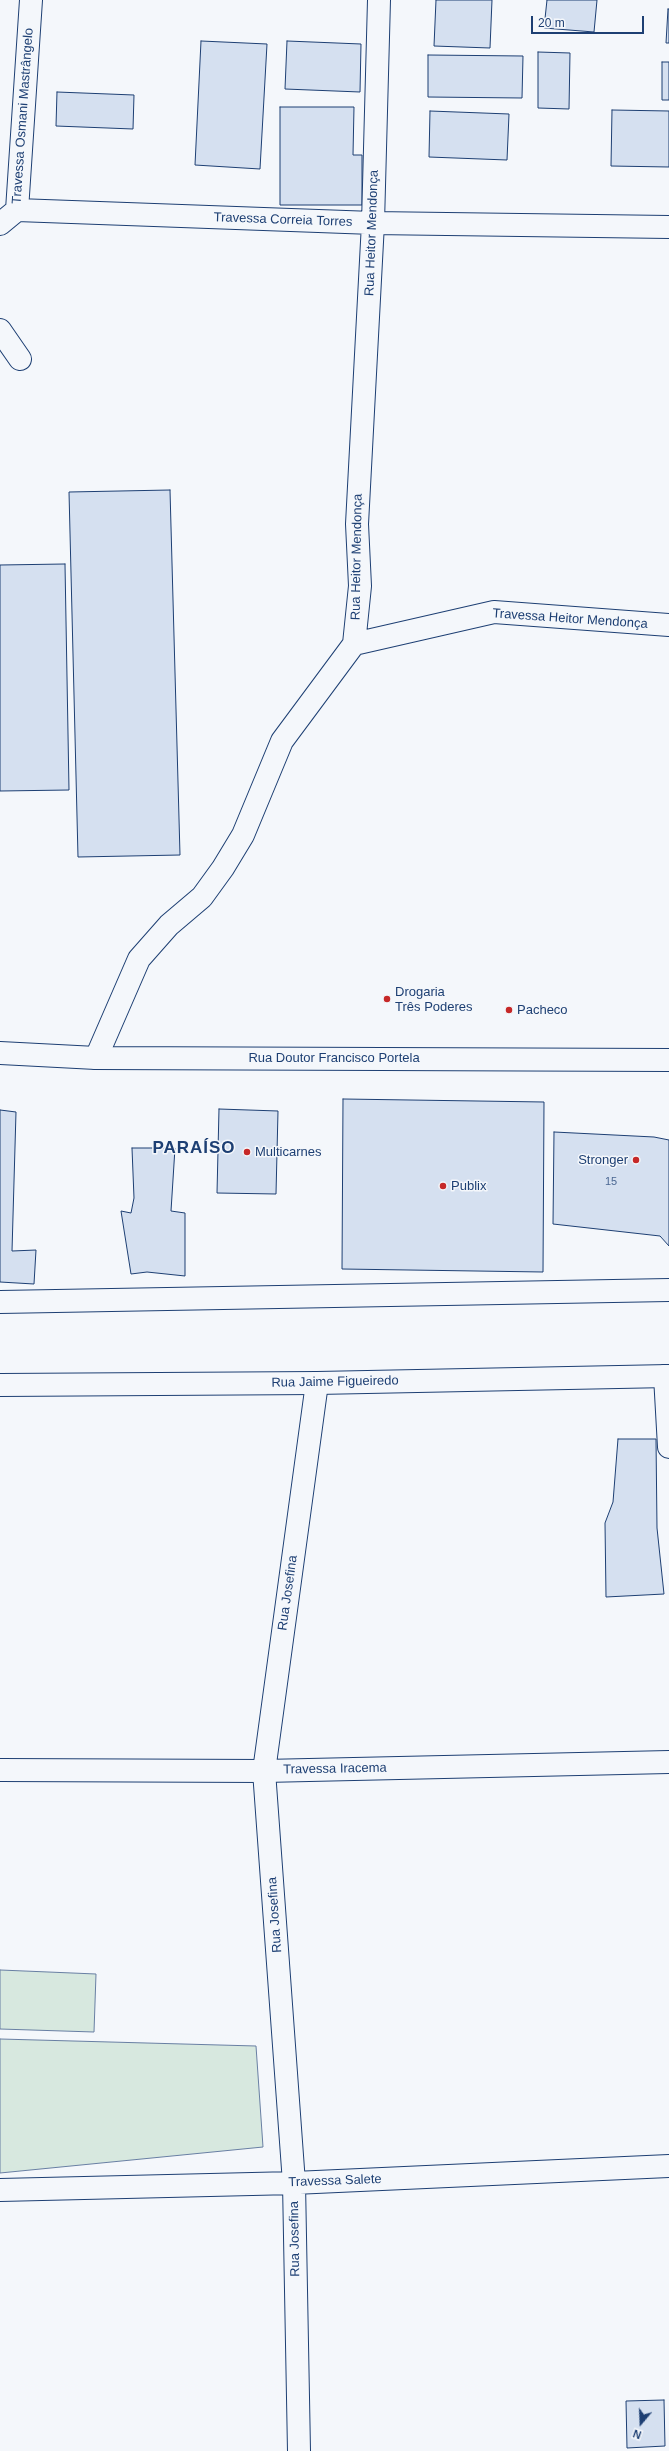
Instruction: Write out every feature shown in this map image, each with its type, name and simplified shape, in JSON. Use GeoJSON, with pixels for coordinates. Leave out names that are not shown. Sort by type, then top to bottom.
{"type":"FeatureCollection","features":[{"type":"Feature","properties":{"kind":"street","name":"Travessa Osmani Mastrângelo"},"geometry":{"type":"LineString","coordinates":[[0,224],[17,210],[31,0]]}},
{"type":"Feature","properties":{"kind":"street","name":"Rua Heitor Mendonça"},"geometry":{"type":"LineString","coordinates":[[354,644],[360,586],[357,524],[373,223],[379,0]]}},
{"type":"Feature","properties":{"kind":"street","name":"Travessa Correia Torres"},"geometry":{"type":"LineString","coordinates":[[17,210],[373,223],[669,227]]}},
{"type":"Feature","properties":{"kind":"street"},"geometry":{"type":"LineString","coordinates":[[0,330],[20,359]]}},
{"type":"Feature","properties":{"kind":"street","name":"Travessa Heitor Mendonça"},"geometry":{"type":"LineString","coordinates":[[354,644],[494,612],[669,626]]}},
{"type":"Feature","properties":{"kind":"street"},"geometry":{"type":"LineString","coordinates":[[96,1058],[139,959],[169,925],[202,897],[223,868],[243,835],[282,741],[354,644]]}},
{"type":"Feature","properties":{"kind":"street","name":"Rua Doutor Francisco Portela"},"geometry":{"type":"LineString","coordinates":[[0,1053],[96,1058],[669,1060]]}},
{"type":"Feature","properties":{"kind":"street"},"geometry":{"type":"LineString","coordinates":[[0,1302],[669,1290]]}},
{"type":"Feature","properties":{"kind":"street"},"geometry":{"type":"LineString","coordinates":[[667,1376],[669,1447]]}},
{"type":"Feature","properties":{"kind":"street","name":"Rua Jaime Figueiredo"},"geometry":{"type":"LineString","coordinates":[[0,1384],[317,1383],[667,1376]]}},
{"type":"Feature","properties":{"kind":"street","name":"Rua Josefina"},"geometry":{"type":"LineString","coordinates":[[299,2451],[294,2183],[264,1771],[317,1383]]}},
{"type":"Feature","properties":{"kind":"street","name":"Travessa Iracema"},"geometry":{"type":"LineString","coordinates":[[0,1770],[264,1771],[669,1762]]}},
{"type":"Feature","properties":{"kind":"street","name":"Travessa Salete"},"geometry":{"type":"LineString","coordinates":[[0,2190],[294,2183],[669,2166]]}},
{"type":"Feature","properties":{"kind":"shaded area"},"geometry":{"type":"Polygon","coordinates":[[[0,1970],[96,1974],[94,2032],[0,2029],[0,1970]]]}},
{"type":"Feature","properties":{"kind":"shaded area"},"geometry":{"type":"Polygon","coordinates":[[[0,2039],[256,2046],[263,2147],[0,2173],[0,2039]]]}},
{"type":"Feature","properties":{"kind":"building"},"geometry":{"type":"Polygon","coordinates":[[[436,0],[492,0],[490,48],[434,46],[436,0]]]}},
{"type":"Feature","properties":{"kind":"building"},"geometry":{"type":"Polygon","coordinates":[[[547,0],[597,0],[594,32],[544,28],[547,0]]]}},
{"type":"Feature","properties":{"kind":"building"},"geometry":{"type":"Polygon","coordinates":[[[668,9],[669,43],[666,43],[668,9]]]}},
{"type":"Feature","properties":{"kind":"building"},"geometry":{"type":"Polygon","coordinates":[[[201,41],[267,44],[260,169],[195,165],[201,41]]]}},
{"type":"Feature","properties":{"kind":"building"},"geometry":{"type":"Polygon","coordinates":[[[287,41],[361,44],[360,92],[285,89],[287,41]]]}},
{"type":"Feature","properties":{"kind":"building"},"geometry":{"type":"Polygon","coordinates":[[[538,52],[570,53],[569,109],[538,108],[538,52]]]}},
{"type":"Feature","properties":{"kind":"building"},"geometry":{"type":"Polygon","coordinates":[[[428,55],[523,56],[522,98],[428,97],[428,55]]]}},
{"type":"Feature","properties":{"kind":"building"},"geometry":{"type":"Polygon","coordinates":[[[662,62],[669,62],[669,100],[662,100],[662,62]]]}},
{"type":"Feature","properties":{"kind":"building"},"geometry":{"type":"Polygon","coordinates":[[[57,92],[134,95],[133,129],[56,126],[57,92]]]}},
{"type":"Feature","properties":{"kind":"building"},"geometry":{"type":"Polygon","coordinates":[[[280,107],[354,107],[353,155],[362,155],[362,205],[280,205],[280,107]]]}},
{"type":"Feature","properties":{"kind":"building"},"geometry":{"type":"Polygon","coordinates":[[[612,110],[669,111],[669,167],[611,166],[612,110]]]}},
{"type":"Feature","properties":{"kind":"building"},"geometry":{"type":"Polygon","coordinates":[[[430,111],[509,114],[507,160],[429,157],[430,111]]]}},
{"type":"Feature","properties":{"kind":"building"},"geometry":{"type":"Polygon","coordinates":[[[170,490],[180,855],[78,857],[69,492],[170,490]]]}},
{"type":"Feature","properties":{"kind":"building"},"geometry":{"type":"Polygon","coordinates":[[[65,564],[69,790],[0,791],[0,565],[65,564]]]}},
{"type":"Feature","properties":{"kind":"building","name":"Publix"},"geometry":{"type":"Polygon","coordinates":[[[343,1099],[544,1102],[543,1272],[342,1269],[343,1099]]]}},
{"type":"Feature","properties":{"kind":"building","name":"Multicarnes"},"geometry":{"type":"Polygon","coordinates":[[[219,1109],[278,1111],[276,1194],[217,1193],[219,1109]]]}},
{"type":"Feature","properties":{"kind":"building"},"geometry":{"type":"Polygon","coordinates":[[[0,1110],[16,1112],[12,1251],[36,1250],[34,1284],[0,1282],[0,1110]]]}},
{"type":"Feature","properties":{"kind":"building"},"geometry":{"type":"Polygon","coordinates":[[[554,1132],[654,1137],[669,1140],[669,1246],[660,1236],[553,1224],[554,1132]]]}},
{"type":"Feature","properties":{"kind":"building"},"geometry":{"type":"Polygon","coordinates":[[[132,1148],[175,1148],[171,1211],[185,1213],[185,1276],[147,1272],[131,1274],[121,1211],[131,1213],[134,1198],[132,1148]]]}},
{"type":"Feature","properties":{"kind":"building"},"geometry":{"type":"Polygon","coordinates":[[[618,1439],[656,1439],[657,1528],[664,1594],[606,1597],[605,1523],[613,1502],[618,1439]]]}},
{"type":"Feature","properties":{"kind":"building"},"geometry":{"type":"Polygon","coordinates":[[[664,2400],[665,2446],[627,2448],[626,2401],[664,2400]]]}},
{"type":"Feature","properties":{"kind":"place","name":"Drogaria Três Poderes"},"geometry":{"type":"Point","coordinates":[387,999]}},
{"type":"Feature","properties":{"kind":"place","name":"Pacheco"},"geometry":{"type":"Point","coordinates":[509,1010]}},
{"type":"Feature","properties":{"kind":"place","name":"Multicarnes"},"geometry":{"type":"Point","coordinates":[247,1152]}},
{"type":"Feature","properties":{"kind":"place","name":"Stronger"},"geometry":{"type":"Point","coordinates":[636,1160]}},
{"type":"Feature","properties":{"kind":"place","name":"Publix"},"geometry":{"type":"Point","coordinates":[443,1186]}},
{"type":"Feature","properties":{"kind":"district","name":"PARAÍSO"},"geometry":{"type":"Point","coordinates":[194,1148]}}]}
